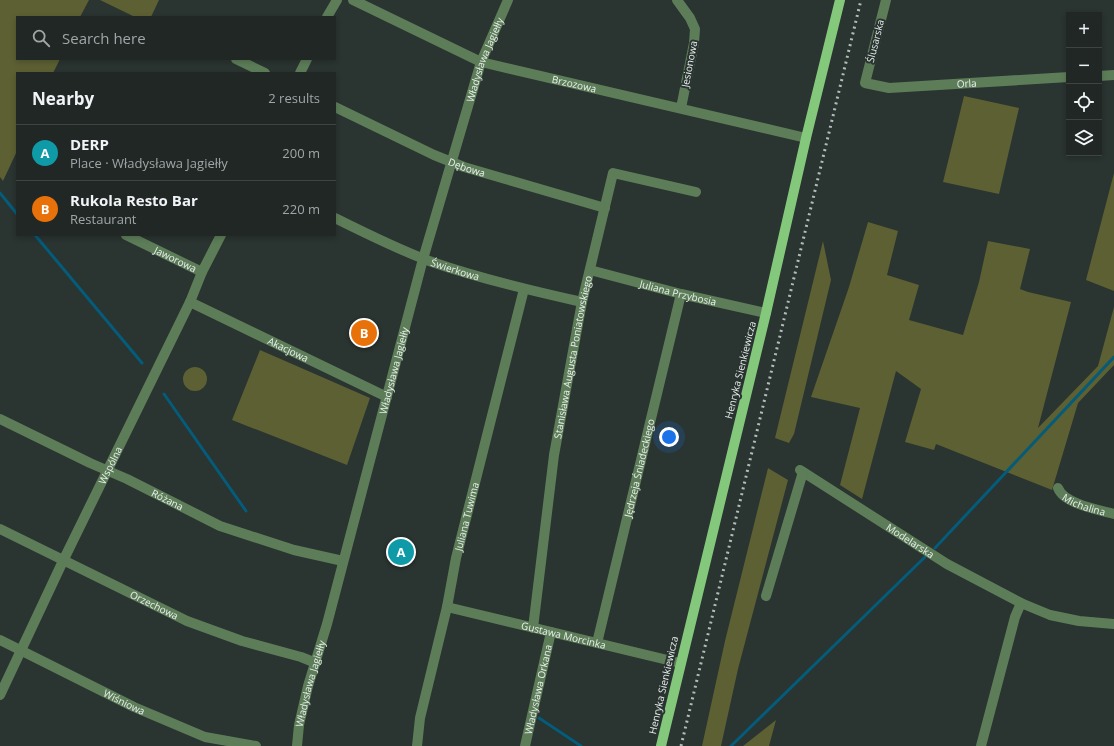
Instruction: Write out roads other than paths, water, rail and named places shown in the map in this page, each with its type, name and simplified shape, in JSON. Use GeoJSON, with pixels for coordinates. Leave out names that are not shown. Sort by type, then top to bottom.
{"type":"FeatureCollection","features":[{"type":"Feature","properties":{"kind":"main road","name":"Henryka Sienkiewicza"},"geometry":{"type":"LineString","coordinates":[[661,746],[840,0]]}},
{"type":"Feature","properties":{"kind":"street"},"geometry":{"type":"LineString","coordinates":[[328,16],[337,0]]}},
{"type":"Feature","properties":{"kind":"street","name":"Brzozowa"},"geometry":{"type":"LineString","coordinates":[[353,0],[481,62],[806,138]]}},
{"type":"Feature","properties":{"kind":"street","name":"Władysława Jagiełły"},"geometry":{"type":"LineString","coordinates":[[297,746],[299,724],[308,686],[316,663],[423,259],[481,62],[508,0]]}},
{"type":"Feature","properties":{"kind":"street","name":"Jesionowa"},"geometry":{"type":"LineString","coordinates":[[677,0],[690,18],[695,29],[694,43],[680,108]]}},
{"type":"Feature","properties":{"kind":"street","name":"Ślusarska"},"geometry":{"type":"LineString","coordinates":[[865,83],[886,0]]}},
{"type":"Feature","properties":{"kind":"street"},"geometry":{"type":"LineString","coordinates":[[238,60],[263,72]]}},
{"type":"Feature","properties":{"kind":"street"},"geometry":{"type":"LineString","coordinates":[[300,72],[306,60]]}},
{"type":"Feature","properties":{"kind":"street"},"geometry":{"type":"LineString","coordinates":[[1102,76],[1114,74]]}},
{"type":"Feature","properties":{"kind":"street","name":"Orla"},"geometry":{"type":"LineString","coordinates":[[865,83],[889,88],[1066,77]]}},
{"type":"Feature","properties":{"kind":"street","name":"Dębowa"},"geometry":{"type":"LineString","coordinates":[[336,107],[434,155],[470,169],[605,208]]}},
{"type":"Feature","properties":{"kind":"street","name":"Stanisława Augusta Poniatowskiego"},"geometry":{"type":"LineString","coordinates":[[533,628],[554,455],[582,302],[613,173],[696,192]]}},
{"type":"Feature","properties":{"kind":"street","name":"Świerkowa"},"geometry":{"type":"LineString","coordinates":[[336,218],[405,252],[423,259],[524,289],[582,302]]}},
{"type":"Feature","properties":{"kind":"street","name":"Jaworowa"},"geometry":{"type":"LineString","coordinates":[[128,236],[202,272]]}},
{"type":"Feature","properties":{"kind":"street","name":"Wspólna"},"geometry":{"type":"LineString","coordinates":[[0,695],[63,561],[190,302],[202,272],[220,236]]}},
{"type":"Feature","properties":{"kind":"street","name":"Juliana Przybosia"},"geometry":{"type":"LineString","coordinates":[[590,270],[681,294],[766,313]]}},
{"type":"Feature","properties":{"kind":"street","name":"Juliana Tuwima"},"geometry":{"type":"LineString","coordinates":[[417,746],[420,718],[447,607],[456,558],[524,289]]}},
{"type":"Feature","properties":{"kind":"street","name":"Jędrzeja Śniadeckiego"},"geometry":{"type":"LineString","coordinates":[[597,643],[681,294]]}},
{"type":"Feature","properties":{"kind":"street","name":"Akacjowa"},"geometry":{"type":"LineString","coordinates":[[190,302],[387,397]]}},
{"type":"Feature","properties":{"kind":"street","name":"Różana"},"geometry":{"type":"LineString","coordinates":[[0,419],[90,464],[127,479],[220,526],[294,550],[343,561]]}},
{"type":"Feature","properties":{"kind":"street","name":"Modelarska"},"geometry":{"type":"LineString","coordinates":[[766,596],[802,471],[947,564],[1021,603],[1050,615],[1079,621],[1114,624]]}},
{"type":"Feature","properties":{"kind":"street","name":"Michalina"},"geometry":{"type":"LineString","coordinates":[[1058,488],[1060,493],[1065,498],[1090,508],[1114,514]]}},
{"type":"Feature","properties":{"kind":"street","name":"Orzechowa"},"geometry":{"type":"LineString","coordinates":[[0,529],[187,621],[242,641],[302,657],[316,663]]}},
{"type":"Feature","properties":{"kind":"street"},"geometry":{"type":"LineString","coordinates":[[981,746],[1015,617],[1021,603]]}},
{"type":"Feature","properties":{"kind":"street","name":"Gustawa Morcinka"},"geometry":{"type":"LineString","coordinates":[[447,607],[680,663]]}},
{"type":"Feature","properties":{"kind":"street","name":"Władysława Orkana"},"geometry":{"type":"LineString","coordinates":[[525,746],[551,632]]}},
{"type":"Feature","properties":{"kind":"street","name":"Wiśniowa"},"geometry":{"type":"LineString","coordinates":[[0,640],[134,707],[205,738],[256,746]]}},
{"type":"Feature","properties":{"kind":"waterway"},"geometry":{"type":"LineString","coordinates":[[0,193],[16,213]]}},
{"type":"Feature","properties":{"kind":"waterway"},"geometry":{"type":"LineString","coordinates":[[36,236],[142,363]]}},
{"type":"Feature","properties":{"kind":"waterway"},"geometry":{"type":"LineString","coordinates":[[935,548],[1114,357]]}},
{"type":"Feature","properties":{"kind":"waterway"},"geometry":{"type":"LineString","coordinates":[[164,394],[246,511]]}},
{"type":"Feature","properties":{"kind":"waterway"},"geometry":{"type":"LineString","coordinates":[[731,746],[925,557]]}},
{"type":"Feature","properties":{"kind":"waterway"},"geometry":{"type":"LineString","coordinates":[[539,718],[581,746]]}},
{"type":"Feature","properties":{"kind":"railway"},"geometry":{"type":"LineString","coordinates":[[681,746],[861,0]]}},
{"type":"Feature","properties":{"kind":"place","name":"Rukola Resto Bar"},"geometry":{"type":"Point","coordinates":[364,333]}},
{"type":"Feature","properties":{"kind":"place","name":"DERP"},"geometry":{"type":"Point","coordinates":[401,552]}}]}
